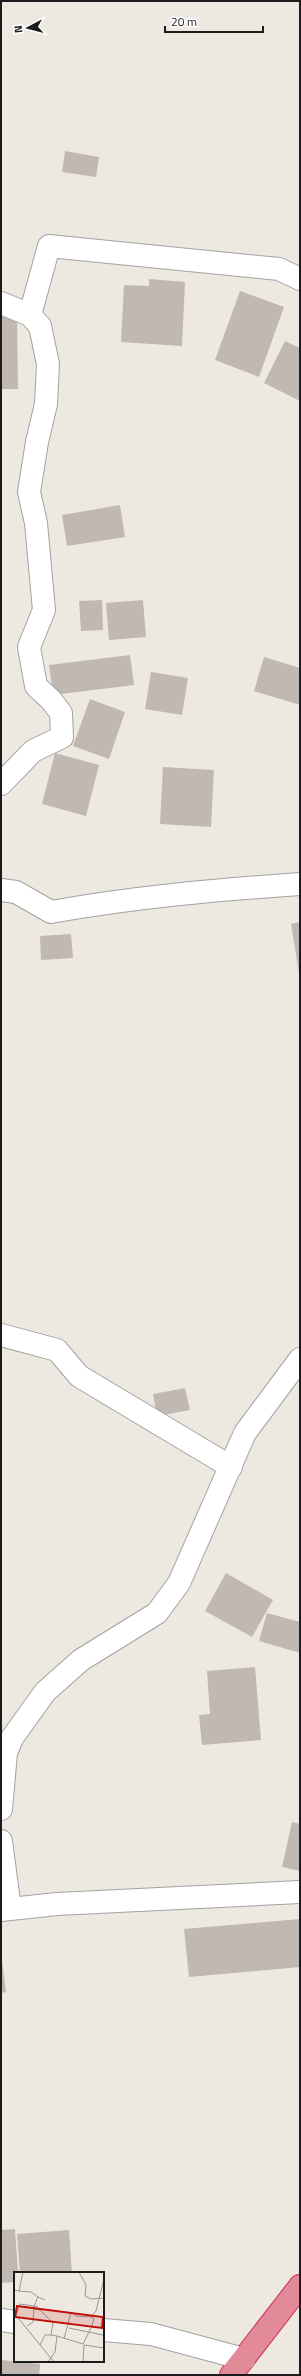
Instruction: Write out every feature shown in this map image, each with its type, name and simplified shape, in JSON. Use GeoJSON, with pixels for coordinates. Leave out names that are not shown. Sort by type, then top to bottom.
{"type":"FeatureCollection","features":[{"type":"Feature","properties":{"kind":"highway"},"geometry":{"type":"LineString","coordinates":[[237,2367],[300,2286]]}},
{"type":"Feature","properties":{"kind":"street"},"geometry":{"type":"LineString","coordinates":[[30,315],[49,246],[279,269],[300,279]]}},
{"type":"Feature","properties":{"kind":"street"},"geometry":{"type":"LineString","coordinates":[[1,304],[30,315],[40,326],[48,364],[46,404],[37,442],[29,492],[36,523],[44,610],[29,647],[36,686],[51,700],[61,713],[62,737],[33,751],[1,784]]}},
{"type":"Feature","properties":{"kind":"street"},"geometry":{"type":"LineString","coordinates":[[1,890],[16,892],[51,912],[98,903],[184,893],[300,884]]}},
{"type":"Feature","properties":{"kind":"street"},"geometry":{"type":"LineString","coordinates":[[1,1335],[57,1350],[79,1376],[231,1467]]}},
{"type":"Feature","properties":{"kind":"street"},"geometry":{"type":"LineString","coordinates":[[1,1809],[6,1753],[12,1738],[45,1692],[81,1660],[157,1613],[179,1584],[245,1433],[300,1359]]}},
{"type":"Feature","properties":{"kind":"street"},"geometry":{"type":"LineString","coordinates":[[1,1841],[5,1909],[57,1904],[300,1892]]}},
{"type":"Feature","properties":{"kind":"street"},"geometry":{"type":"LineString","coordinates":[[1,2320],[14,2322]]}},
{"type":"Feature","properties":{"kind":"street"},"geometry":{"type":"LineString","coordinates":[[104,2330],[151,2334],[237,2367]]}},
{"type":"Feature","properties":{"kind":"building"},"geometry":{"type":"Polygon","coordinates":[[[65,151],[99,157],[96,177],[62,172],[65,151]]]}},
{"type":"Feature","properties":{"kind":"building"},"geometry":{"type":"Polygon","coordinates":[[[149,279],[185,282],[182,346],[121,342],[124,285],[149,286],[149,279]]]}},
{"type":"Feature","properties":{"kind":"building"},"geometry":{"type":"Polygon","coordinates":[[[240,291],[284,307],[259,377],[215,360],[240,291]]]}},
{"type":"Feature","properties":{"kind":"building"},"geometry":{"type":"Polygon","coordinates":[[[1,317],[17,317],[18,389],[1,389],[1,317]]]}},
{"type":"Feature","properties":{"kind":"building"},"geometry":{"type":"Polygon","coordinates":[[[285,341],[300,348],[300,401],[264,383],[285,341]]]}},
{"type":"Feature","properties":{"kind":"building"},"geometry":{"type":"Polygon","coordinates":[[[120,505],[125,537],[67,546],[62,515],[120,505]]]}},
{"type":"Feature","properties":{"kind":"building"},"geometry":{"type":"Polygon","coordinates":[[[102,600],[103,630],[81,631],[79,601],[102,600]]]}},
{"type":"Feature","properties":{"kind":"building"},"geometry":{"type":"Polygon","coordinates":[[[143,600],[146,637],[109,640],[106,603],[143,600]]]}},
{"type":"Feature","properties":{"kind":"building"},"geometry":{"type":"Polygon","coordinates":[[[130,655],[134,685],[53,695],[49,665],[130,655]]]}},
{"type":"Feature","properties":{"kind":"building"},"geometry":{"type":"Polygon","coordinates":[[[264,657],[300,668],[300,705],[254,691],[264,657]]]}},
{"type":"Feature","properties":{"kind":"building"},"geometry":{"type":"Polygon","coordinates":[[[151,672],[188,678],[182,715],[145,709],[151,672]]]}},
{"type":"Feature","properties":{"kind":"building"},"geometry":{"type":"Polygon","coordinates":[[[90,699],[125,712],[109,759],[73,746],[90,699]]]}},
{"type":"Feature","properties":{"kind":"building"},"geometry":{"type":"Polygon","coordinates":[[[55,753],[99,765],[86,816],[42,804],[55,753]]]}},
{"type":"Feature","properties":{"kind":"building"},"geometry":{"type":"Polygon","coordinates":[[[163,767],[214,770],[211,827],[160,824],[163,767]]]}},
{"type":"Feature","properties":{"kind":"building"},"geometry":{"type":"Polygon","coordinates":[[[300,922],[300,972],[299,973],[291,924],[300,922]]]}},
{"type":"Feature","properties":{"kind":"building"},"geometry":{"type":"Polygon","coordinates":[[[71,934],[73,958],[41,960],[40,936],[71,934]]]}},
{"type":"Feature","properties":{"kind":"building"},"geometry":{"type":"Polygon","coordinates":[[[185,1388],[190,1410],[157,1416],[153,1394],[185,1388]]]}},
{"type":"Feature","properties":{"kind":"building"},"geometry":{"type":"Polygon","coordinates":[[[226,1573],[273,1600],[252,1637],[205,1611],[226,1573]]]}},
{"type":"Feature","properties":{"kind":"building"},"geometry":{"type":"Polygon","coordinates":[[[267,1613],[300,1622],[300,1653],[259,1641],[267,1613]]]}},
{"type":"Feature","properties":{"kind":"building"},"geometry":{"type":"Polygon","coordinates":[[[255,1667],[261,1740],[202,1745],[199,1715],[210,1714],[207,1671],[255,1667]]]}},
{"type":"Feature","properties":{"kind":"building"},"geometry":{"type":"Polygon","coordinates":[[[292,1822],[300,1824],[300,1871],[282,1867],[292,1822]]]}},
{"type":"Feature","properties":{"kind":"building"},"geometry":{"type":"Polygon","coordinates":[[[300,1919],[300,1967],[189,1977],[184,1929],[300,1919]]]}},
{"type":"Feature","properties":{"kind":"building"},"geometry":{"type":"Polygon","coordinates":[[[1,1953],[6,1992],[1,1993],[1,1953]]]}},
{"type":"Feature","properties":{"kind":"building"},"geometry":{"type":"Polygon","coordinates":[[[15,2229],[18,2272],[14,2272],[14,2282],[1,2283],[1,2230],[15,2229]]]}},
{"type":"Feature","properties":{"kind":"building"},"geometry":{"type":"Polygon","coordinates":[[[69,2230],[72,2272],[20,2272],[17,2234],[69,2230]]]}},
{"type":"Feature","properties":{"kind":"building"},"geometry":{"type":"Polygon","coordinates":[[[1,2360],[40,2364],[39,2375],[1,2375],[1,2360]]]}}]}
